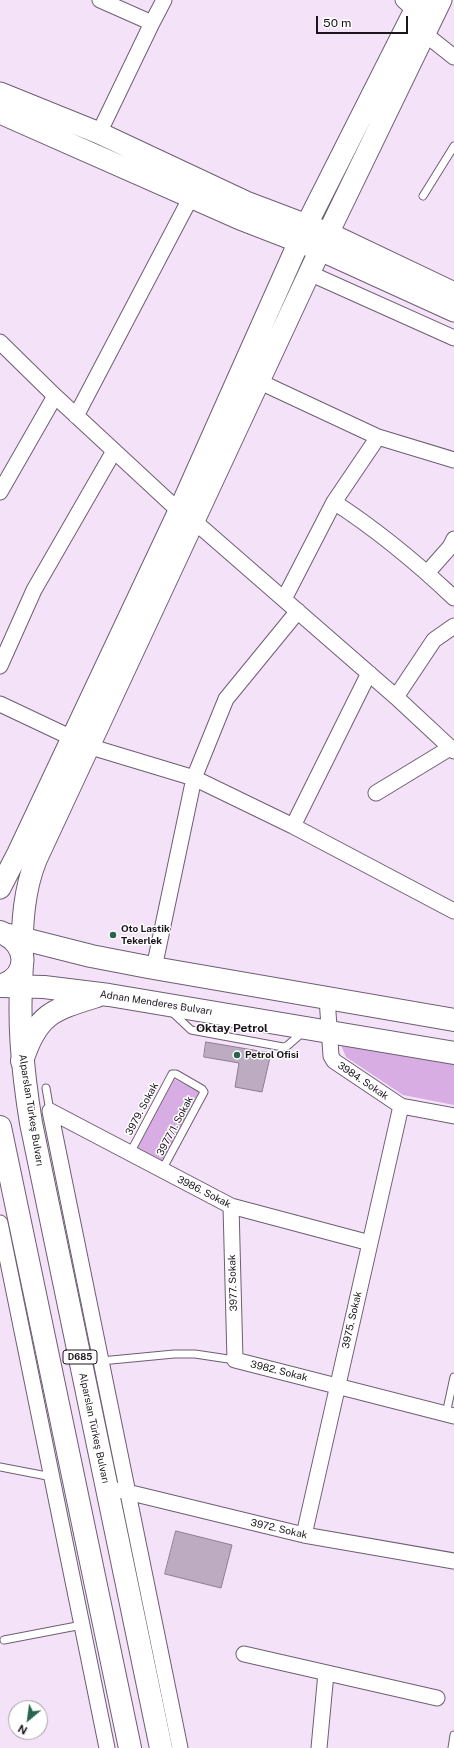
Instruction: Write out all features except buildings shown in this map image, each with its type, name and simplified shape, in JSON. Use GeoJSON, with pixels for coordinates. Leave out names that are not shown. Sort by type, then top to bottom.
{"type":"FeatureCollection","features":[{"type":"Feature","properties":{"kind":"main road"},"geometry":{"type":"LineString","coordinates":[[0,888],[80,742],[187,516],[258,381],[441,0]]}},
{"type":"Feature","properties":{"kind":"main road"},"geometry":{"type":"LineString","coordinates":[[187,516],[303,234],[413,4]]}},
{"type":"Feature","properties":{"kind":"main road"},"geometry":{"type":"LineString","coordinates":[[0,93],[99,132],[246,202],[303,234]]}},
{"type":"Feature","properties":{"kind":"main road"},"geometry":{"type":"LineString","coordinates":[[0,113],[190,197],[303,234],[454,293]]}},
{"type":"Feature","properties":{"kind":"main road"},"geometry":{"type":"LineString","coordinates":[[90,153],[99,132]]}},
{"type":"Feature","properties":{"kind":"main road"},"geometry":{"type":"LineString","coordinates":[[324,242],[454,311]]}},
{"type":"Feature","properties":{"kind":"main road"},"geometry":{"type":"LineString","coordinates":[[80,742],[30,874],[24,912],[15,945],[91,956],[454,1020]]}},
{"type":"Feature","properties":{"kind":"main road","name":"Alparslan Türkeş Bulvarı"},"geometry":{"type":"LineString","coordinates":[[15,945],[7,986],[20,1015],[22,1061],[31,1122],[161,1748]]}},
{"type":"Feature","properties":{"kind":"main road","name":"Adnan Menderes Bulvarı"},"geometry":{"type":"LineString","coordinates":[[7,986],[44,986],[105,994],[454,1053]]}},
{"type":"Feature","properties":{"kind":"main road"},"geometry":{"type":"LineString","coordinates":[[22,1061],[29,1039],[40,1023],[48,1016],[72,1004],[105,994]]}},
{"type":"Feature","properties":{"kind":"main road","name":"D685"},"geometry":{"type":"LineString","coordinates":[[0,1127],[2,1150],[130,1748]]}},
{"type":"Feature","properties":{"kind":"street"},"geometry":{"type":"LineString","coordinates":[[100,0],[152,23]]}},
{"type":"Feature","properties":{"kind":"street"},"geometry":{"type":"LineString","coordinates":[[99,132],[164,0]]}},
{"type":"Feature","properties":{"kind":"street"},"geometry":{"type":"LineString","coordinates":[[424,34],[454,57]]}},
{"type":"Feature","properties":{"kind":"street"},"geometry":{"type":"LineString","coordinates":[[76,416],[190,197]]}},
{"type":"Feature","properties":{"kind":"street"},"geometry":{"type":"LineString","coordinates":[[309,273],[454,338]]}},
{"type":"Feature","properties":{"kind":"street"},"geometry":{"type":"LineString","coordinates":[[0,342],[114,451],[369,673],[452,749],[376,794]]}},
{"type":"Feature","properties":{"kind":"street"},"geometry":{"type":"LineString","coordinates":[[258,381],[378,437],[454,460]]}},
{"type":"Feature","properties":{"kind":"street"},"geometry":{"type":"LineString","coordinates":[[0,492],[55,396]]}},
{"type":"Feature","properties":{"kind":"street"},"geometry":{"type":"LineString","coordinates":[[284,599],[334,502],[378,437]]}},
{"type":"Feature","properties":{"kind":"street"},"geometry":{"type":"LineString","coordinates":[[0,666],[34,590],[114,451]]}},
{"type":"Feature","properties":{"kind":"street"},"geometry":{"type":"LineString","coordinates":[[334,502],[362,520],[427,573],[454,598]]}},
{"type":"Feature","properties":{"kind":"street"},"geometry":{"type":"LineString","coordinates":[[427,573],[450,547],[454,539]]}},
{"type":"Feature","properties":{"kind":"street"},"geometry":{"type":"LineString","coordinates":[[154,968],[194,778],[226,699],[298,611]]}},
{"type":"Feature","properties":{"kind":"street"},"geometry":{"type":"LineString","coordinates":[[396,697],[434,640],[454,626]]}},
{"type":"Feature","properties":{"kind":"street"},"geometry":{"type":"LineString","coordinates":[[293,826],[369,673]]}},
{"type":"Feature","properties":{"kind":"street"},"geometry":{"type":"LineString","coordinates":[[0,704],[80,742],[194,778],[293,826],[454,911]]}},
{"type":"Feature","properties":{"kind":"street","name":"3984. Sokak"},"geometry":{"type":"LineString","coordinates":[[327,998],[331,1056],[334,1061],[400,1106],[454,1116]]}},
{"type":"Feature","properties":{"kind":"street","name":"3975. Sokak"},"geometry":{"type":"LineString","coordinates":[[304,1535],[400,1106]]}},
{"type":"Feature","properties":{"kind":"street"},"geometry":{"type":"LineString","coordinates":[[50,1111],[180,1748]]}},
{"type":"Feature","properties":{"kind":"street","name":"3986. Sokak"},"geometry":{"type":"LineString","coordinates":[[50,1111],[231,1206],[370,1243]]}},
{"type":"Feature","properties":{"kind":"street","name":"3977. Sokak"},"geometry":{"type":"LineString","coordinates":[[231,1206],[236,1360]]}},
{"type":"Feature","properties":{"kind":"street"},"geometry":{"type":"LineString","coordinates":[[0,1223],[107,1748]]}},
{"type":"Feature","properties":{"kind":"street","name":"3982. Sokak"},"geometry":{"type":"LineString","coordinates":[[236,1360],[450,1415]]}},
{"type":"Feature","properties":{"kind":"street","name":"3972. Sokak"},"geometry":{"type":"LineString","coordinates":[[106,1487],[304,1535],[454,1561]]}},
{"type":"Feature","properties":{"kind":"street"},"geometry":{"type":"LineString","coordinates":[[244,1654],[437,1698]]}},
{"type":"Feature","properties":{"kind":"street"},"geometry":{"type":"LineString","coordinates":[[319,1748],[326,1673]]}},
{"type":"Feature","properties":{"kind":"lane"},"geometry":{"type":"LineString","coordinates":[[423,196],[454,146]]}},
{"type":"Feature","properties":{"kind":"lane","name":"3977/1. Sokak"},"geometry":{"type":"LineString","coordinates":[[162,1170],[204,1091],[172,1074]]}},
{"type":"Feature","properties":{"kind":"lane","name":"3979. Sokak"},"geometry":{"type":"LineString","coordinates":[[130,1153],[172,1074]]}},
{"type":"Feature","properties":{"kind":"lane"},"geometry":{"type":"LineString","coordinates":[[46,1088],[50,1111]]}},
{"type":"Feature","properties":{"kind":"lane","name":"3982. Sokak"},"geometry":{"type":"LineString","coordinates":[[101,1361],[174,1354],[195,1354],[236,1360]]}},
{"type":"Feature","properties":{"kind":"lane"},"geometry":{"type":"LineString","coordinates":[[450,1415],[454,1376]]}},
{"type":"Feature","properties":{"kind":"lane"},"geometry":{"type":"LineString","coordinates":[[0,1467],[52,1477]]}},
{"type":"Feature","properties":{"kind":"lane"},"geometry":{"type":"LineString","coordinates":[[4,1640],[82,1625]]}},
{"type":"Feature","properties":{"kind":"lane"},"geometry":{"type":"LineString","coordinates":[[452,1748],[454,1735]]}},
{"type":"Feature","properties":{"kind":"shaded area"},"geometry":{"type":"Polygon","coordinates":[[[341,1045],[454,1064],[454,1105],[403,1095],[346,1057],[341,1045]]]}},
{"type":"Feature","properties":{"kind":"shaded area"},"geometry":{"type":"Polygon","coordinates":[[[174,1079],[199,1092],[162,1163],[136,1149],[174,1079]]]}},
{"type":"Feature","properties":{"kind":"place","name":"Oto Lastik Tekerlek"},"geometry":{"type":"Point","coordinates":[113,935]}},
{"type":"Feature","properties":{"kind":"place","name":"Petrol Ofisi"},"geometry":{"type":"Point","coordinates":[237,1055]}},
{"type":"Feature","properties":{"kind":"district","name":"Oktay Petrol"},"geometry":{"type":"Point","coordinates":[232,1028]}}]}
